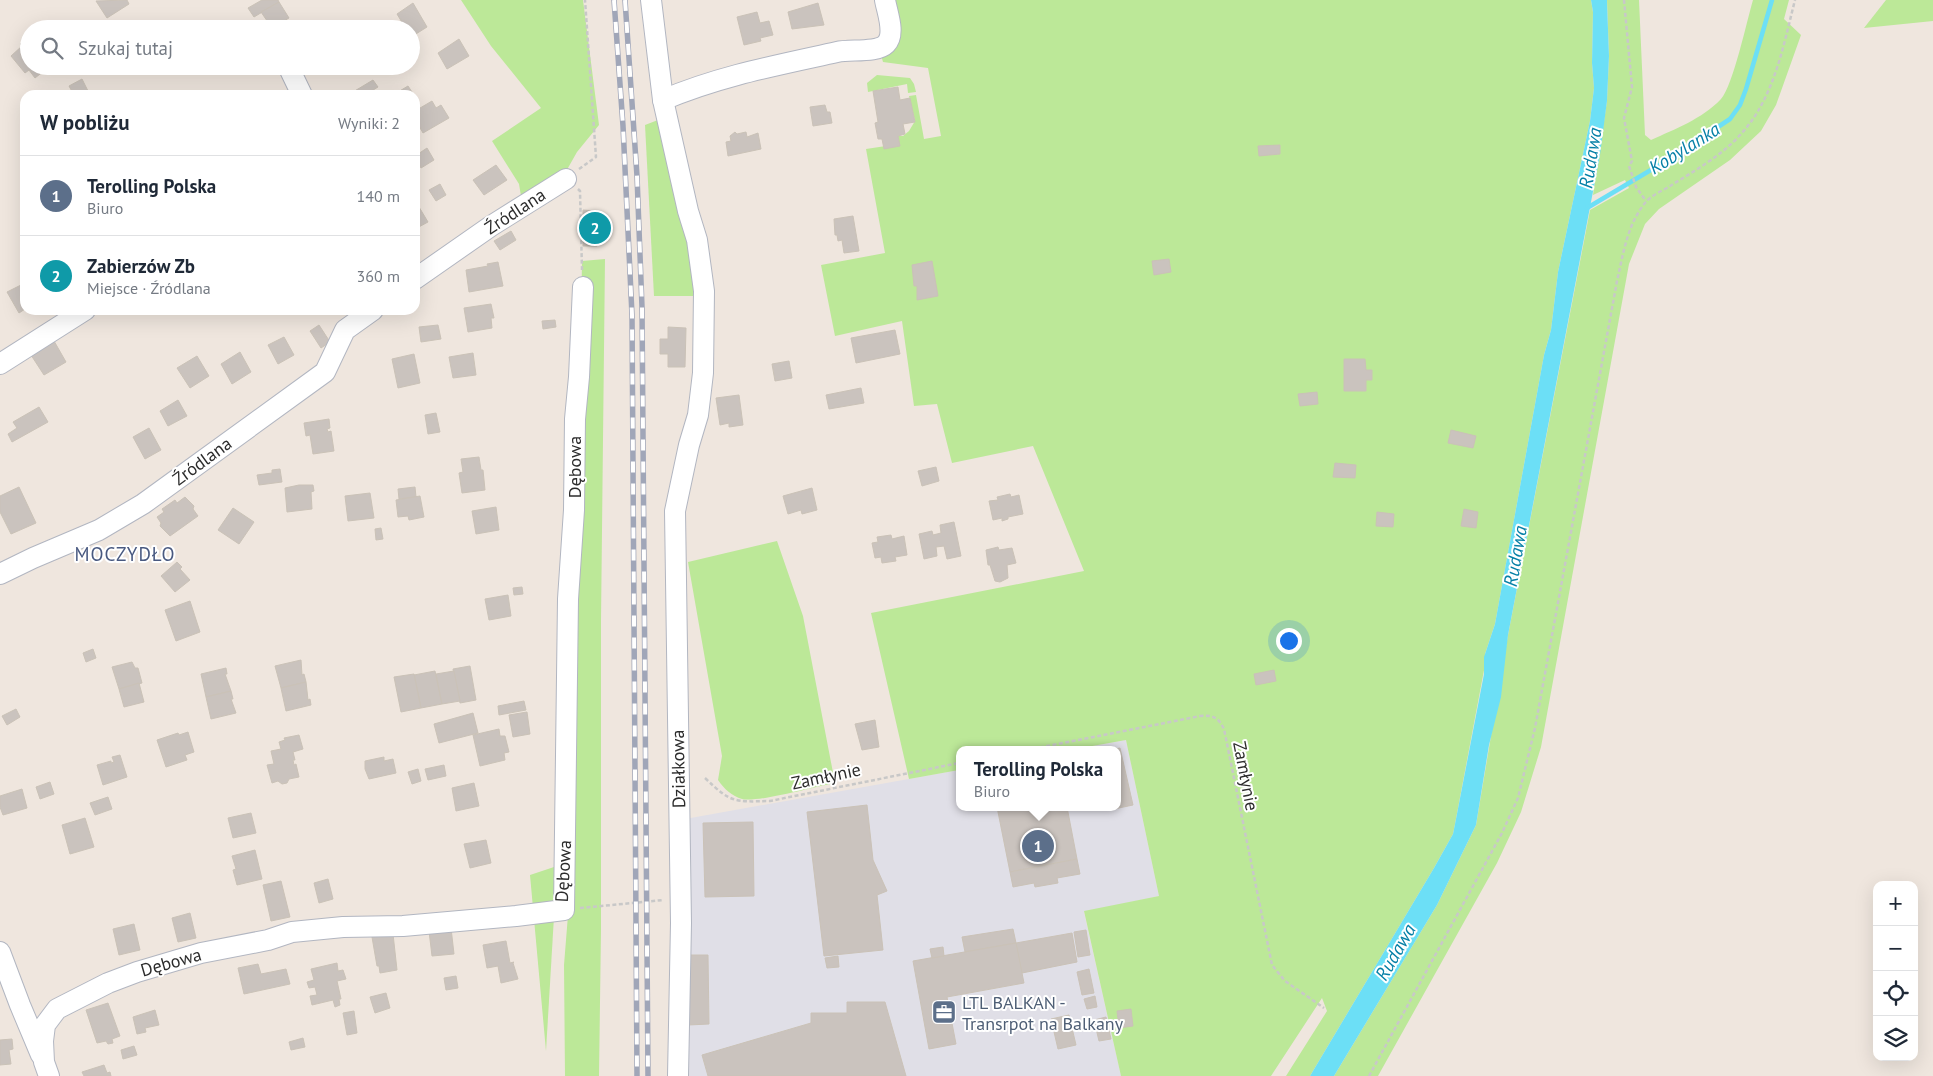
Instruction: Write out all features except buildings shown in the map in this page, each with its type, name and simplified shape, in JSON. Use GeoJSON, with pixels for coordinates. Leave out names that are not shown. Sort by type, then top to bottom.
{"type":"FeatureCollection","features":[{"type":"Feature","properties":{"kind":"street","name":"Działkowa"},"geometry":{"type":"LineString","coordinates":[[651,0],[663,100],[696,240],[704,291],[703,373],[698,415],[685,464],[676,511],[680,898],[678,1076]]}},
{"type":"Feature","properties":{"kind":"street"},"geometry":{"type":"LineString","coordinates":[[663,100],[736,74],[843,51],[877,49],[885,45],[890,36],[885,0]]}},
{"type":"Feature","properties":{"kind":"street"},"geometry":{"type":"LineString","coordinates":[[292,75],[300,90]]}},
{"type":"Feature","properties":{"kind":"street","name":"Źródlana"},"geometry":{"type":"LineString","coordinates":[[420,276],[491,226],[566,179]]}},
{"type":"Feature","properties":{"kind":"street","name":"Dębowa"},"geometry":{"type":"LineString","coordinates":[[45,1025],[57,1009],[108,983],[136,972],[201,953],[268,940],[292,932],[343,927],[403,926],[564,910],[568,599],[574,510],[575,419],[583,286]]}},
{"type":"Feature","properties":{"kind":"street"},"geometry":{"type":"LineString","coordinates":[[0,364],[77,315]]}},
{"type":"Feature","properties":{"kind":"street","name":"Źródlana"},"geometry":{"type":"LineString","coordinates":[[0,574],[99,530],[143,504],[325,372],[345,330],[366,315]]}},
{"type":"Feature","properties":{"kind":"street"},"geometry":{"type":"LineString","coordinates":[[0,952],[46,1069]]}},
{"type":"Feature","properties":{"kind":"street"},"geometry":{"type":"LineString","coordinates":[[20,1005],[28,1014],[45,1025],[42,1041],[46,1069]]}},
{"type":"Feature","properties":{"kind":"path"},"geometry":{"type":"LineString","coordinates":[[583,286],[580,190],[566,179],[596,157],[585,0]]}},
{"type":"Feature","properties":{"kind":"path"},"geometry":{"type":"LineString","coordinates":[[1624,0],[1632,87],[1624,118],[1632,161],[1629,166],[1636,187],[1646,201]]}},
{"type":"Feature","properties":{"kind":"path"},"geometry":{"type":"LineString","coordinates":[[1369,1076],[1476,883],[1518,798],[1535,728],[1617,281],[1628,237],[1635,218],[1646,201],[1716,157],[1733,143],[1751,122],[1766,97],[1773,78],[1795,0]]}},
{"type":"Feature","properties":{"kind":"path","name":"Zamłynie"},"geometry":{"type":"LineString","coordinates":[[1047,746],[1200,716],[1211,715],[1220,720],[1224,729],[1272,965],[1285,981],[1324,1008]]}},
{"type":"Feature","properties":{"kind":"path","name":"Zamłynie"},"geometry":{"type":"LineString","coordinates":[[705,778],[724,796],[742,802],[770,801],[956,764]]}},
{"type":"Feature","properties":{"kind":"path"},"geometry":{"type":"LineString","coordinates":[[564,910],[680,898]]}},
{"type":"Feature","properties":{"kind":"shaded area"},"geometry":{"type":"Polygon","coordinates":[[[1126,740],[1159,896],[1084,912],[1121,1076],[683,1076],[685,819],[956,771],[956,811],[1121,811],[1121,746],[1092,746],[1126,740]]]}},
{"type":"Feature","properties":{"kind":"green space"},"geometry":{"type":"Polygon","coordinates":[[[461,0],[583,0],[599,125],[577,152],[564,175],[522,202],[519,184],[492,141],[541,108],[491,46],[461,0]]]}},
{"type":"Feature","properties":{"kind":"green space"},"geometry":{"type":"Polygon","coordinates":[[[891,0],[1591,0],[1593,12],[1592,63],[1594,88],[1590,121],[1558,272],[1551,330],[1544,355],[1495,624],[1485,654],[1485,665],[1453,834],[1310,1076],[1286,1076],[1327,1011],[1322,998],[1271,1076],[1121,1076],[1084,911],[1159,896],[1126,740],[1092,746],[956,746],[956,771],[909,779],[871,613],[1084,571],[1033,446],[952,463],[937,404],[914,406],[902,321],[835,336],[821,265],[885,253],[866,149],[899,144],[898,136],[903,136],[909,131],[915,121],[909,96],[916,95],[924,139],[941,136],[928,68],[883,62],[880,51],[891,0]]]}},
{"type":"Feature","properties":{"kind":"green space"},"geometry":{"type":"Polygon","coordinates":[[[1607,0],[1639,0],[1645,135],[1651,140],[1697,118],[1721,99],[1726,92],[1735,67],[1753,0],[1789,0],[1784,19],[1801,35],[1776,105],[1761,131],[1730,160],[1659,209],[1645,224],[1629,264],[1541,747],[1521,812],[1497,863],[1378,1076],[1334,1076],[1437,905],[1476,825],[1508,635],[1590,210],[1629,188],[1625,180],[1593,195],[1607,101],[1609,56],[1607,0]]]}},
{"type":"Feature","properties":{"kind":"green space"},"geometry":{"type":"Polygon","coordinates":[[[1886,0],[1933,0],[1933,21],[1864,28],[1886,0]]]}},
{"type":"Feature","properties":{"kind":"green space"},"geometry":{"type":"Polygon","coordinates":[[[877,75],[910,78],[916,92],[908,93],[907,84],[868,92],[867,83],[877,75]]]}},
{"type":"Feature","properties":{"kind":"green space"},"geometry":{"type":"Polygon","coordinates":[[[658,120],[691,253],[695,296],[654,296],[645,125],[658,120]]]}},
{"type":"Feature","properties":{"kind":"green space"},"geometry":{"type":"Polygon","coordinates":[[[605,259],[599,1076],[565,1076],[564,965],[572,865],[582,261],[605,259]]]}},
{"type":"Feature","properties":{"kind":"green space"},"geometry":{"type":"Polygon","coordinates":[[[777,541],[803,616],[835,783],[750,800],[742,799],[728,792],[718,780],[722,756],[688,562],[777,541]]]}},
{"type":"Feature","properties":{"kind":"green space"},"geometry":{"type":"Polygon","coordinates":[[[557,866],[546,1051],[530,875],[557,866]]]}},
{"type":"Feature","properties":{"kind":"water","name":"Rudawa"},"geometry":{"type":"Polygon","coordinates":[[[1591,0],[1607,0],[1609,56],[1607,101],[1600,155],[1508,635],[1501,697],[1489,745],[1476,825],[1437,905],[1334,1076],[1310,1076],[1453,834],[1484,674],[1484,657],[1495,624],[1544,355],[1551,330],[1558,272],[1590,121],[1594,88],[1592,63],[1593,12],[1591,0]]]}},
{"type":"Feature","properties":{"kind":"waterway","name":"Kobylanka"},"geometry":{"type":"LineString","coordinates":[[1587,208],[1671,158],[1730,119],[1740,105],[1746,89],[1772,0]]}},
{"type":"Feature","properties":{"kind":"railway"},"geometry":{"type":"LineString","coordinates":[[614,0],[623,126],[632,315],[637,1076]]}},
{"type":"Feature","properties":{"kind":"railway"},"geometry":{"type":"LineString","coordinates":[[625,0],[637,176],[642,307],[648,1076]]}},
{"type":"Feature","properties":{"kind":"place","name":"Zabierzów Zb"},"geometry":{"type":"Point","coordinates":[595,228]}},
{"type":"Feature","properties":{"kind":"place","name":"Terolling Polska"},"geometry":{"type":"Point","coordinates":[1038,846]}},
{"type":"Feature","properties":{"kind":"place","name":"LTL BALKAN - Transrpot na Balkany"},"geometry":{"type":"Point","coordinates":[944,1012]}},
{"type":"Feature","properties":{"kind":"district","name":"MOCZYDŁO"},"geometry":{"type":"Point","coordinates":[125,554]}}]}
